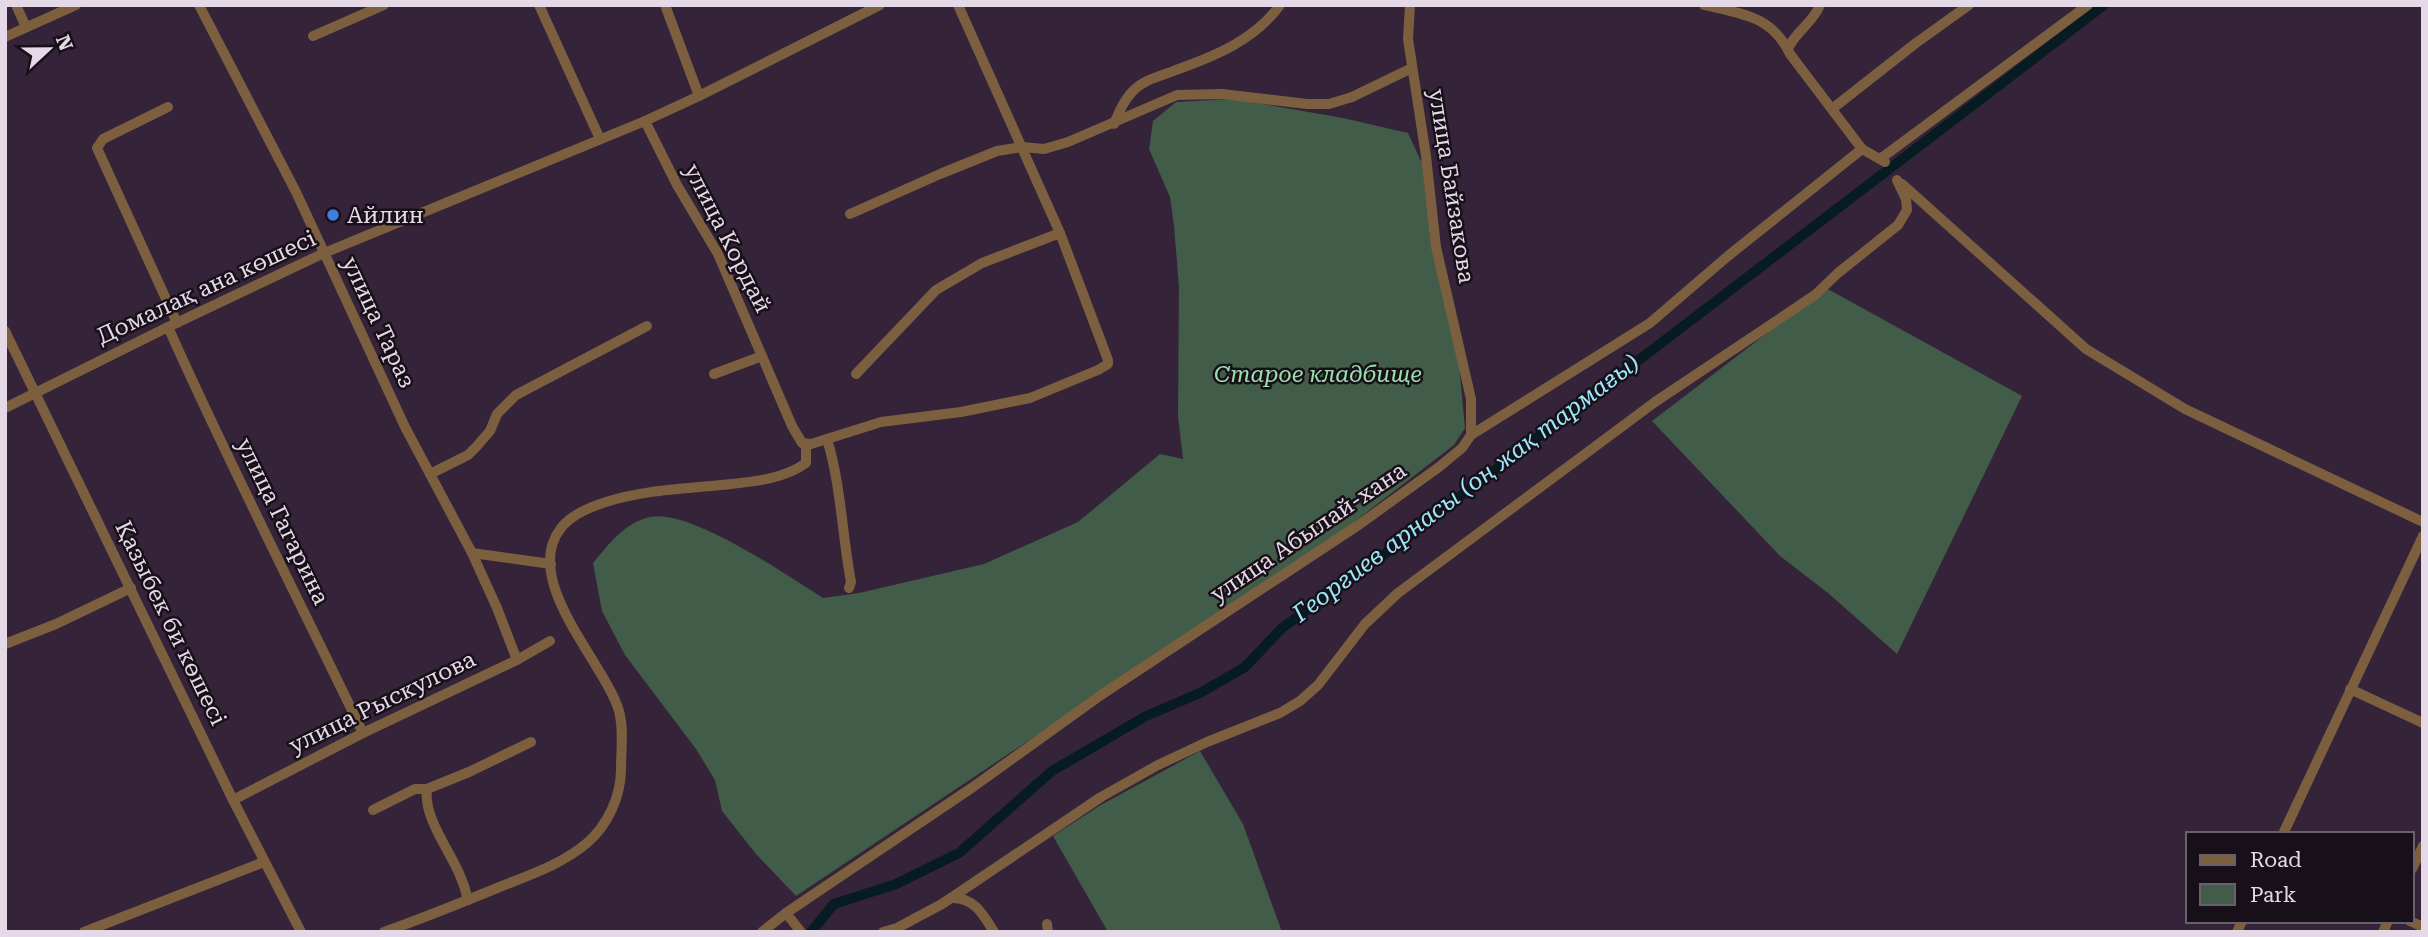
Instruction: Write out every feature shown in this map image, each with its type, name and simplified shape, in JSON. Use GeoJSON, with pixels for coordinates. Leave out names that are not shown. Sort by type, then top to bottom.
{"type":"FeatureCollection","features":[{"type":"Feature","properties":{"kind":"street"},"geometry":{"type":"LineString","coordinates":[[16,5],[26,27]]}},
{"type":"Feature","properties":{"kind":"street"},"geometry":{"type":"LineString","coordinates":[[5,37],[76,5]]}},
{"type":"Feature","properties":{"kind":"street","name":"улица Тараз"},"geometry":{"type":"LineString","coordinates":[[199,5],[296,192],[430,474],[472,553],[517,660]]}},
{"type":"Feature","properties":{"kind":"street"},"geometry":{"type":"LineString","coordinates":[[313,36],[384,5]]}},
{"type":"Feature","properties":{"kind":"street"},"geometry":{"type":"LineString","coordinates":[[538,5],[600,139]]}},
{"type":"Feature","properties":{"kind":"street"},"geometry":{"type":"LineString","coordinates":[[665,5],[699,96]]}},
{"type":"Feature","properties":{"kind":"street","name":"Домалақ ана көшесі"},"geometry":{"type":"LineString","coordinates":[[5,408],[324,253],[645,121],[880,5]]}},
{"type":"Feature","properties":{"kind":"street"},"geometry":{"type":"LineString","coordinates":[[384,932],[547,868],[588,842],[603,823],[621,787],[619,711],[567,620],[556,591],[551,564],[556,535],[562,526],[579,513],[618,498],[769,478],[804,465],[808,454],[804,443],[827,439],[881,422],[961,412],[1030,398],[1108,364],[1060,233],[958,5]]}},
{"type":"Feature","properties":{"kind":"street"},"geometry":{"type":"LineString","coordinates":[[1114,124],[1132,92],[1143,83],[1231,47],[1258,28],[1280,5]]}},
{"type":"Feature","properties":{"kind":"street","name":"улица Байзакова"},"geometry":{"type":"LineString","coordinates":[[1410,5],[1408,39],[1426,156],[1436,247],[1471,399],[1471,435]]}},
{"type":"Feature","properties":{"kind":"street"},"geometry":{"type":"LineString","coordinates":[[1704,5],[1759,19],[1771,26],[1862,149],[1882,161],[2088,5]]}},
{"type":"Feature","properties":{"kind":"street"},"geometry":{"type":"LineString","coordinates":[[1788,47],[1810,23],[1820,5]]}},
{"type":"Feature","properties":{"kind":"street"},"geometry":{"type":"LineString","coordinates":[[1832,109],[1969,5]]}},
{"type":"Feature","properties":{"kind":"street","name":"улица Байзакова"},"geometry":{"type":"LineString","coordinates":[[850,214],[997,151],[1022,147],[1044,149],[1068,142],[1177,95],[1222,94],[1329,104],[1352,97],[1412,68]]}},
{"type":"Feature","properties":{"kind":"street","name":"улица Гагарина"},"geometry":{"type":"LineString","coordinates":[[169,107],[103,139],[97,148],[237,478],[251,501],[363,733]]}},
{"type":"Feature","properties":{"kind":"street","name":"улица Кордай"},"geometry":{"type":"LineString","coordinates":[[645,121],[677,185],[718,254],[787,415],[804,443]]}},
{"type":"Feature","properties":{"kind":"street","name":"улица Абылай-хана"},"geometry":{"type":"LineString","coordinates":[[762,932],[1101,695],[1360,524],[1439,467],[1462,448],[1471,435],[1650,323],[1728,256],[1862,149]]}},
{"type":"Feature","properties":{"kind":"street"},"geometry":{"type":"LineString","coordinates":[[883,932],[903,925],[951,898],[1101,797],[1148,770],[1280,713],[1300,701],[1318,685],[1365,624],[1398,593],[1655,402],[1815,295],[1898,225],[1907,210],[1906,199],[1898,180],[2085,349],[2185,409],[2423,522]]}},
{"type":"Feature","properties":{"kind":"street"},"geometry":{"type":"LineString","coordinates":[[856,374],[936,290],[982,263],[1060,233]]}},
{"type":"Feature","properties":{"kind":"street"},"geometry":{"type":"LineString","coordinates":[[430,474],[468,455],[490,431],[497,414],[516,395],[647,326]]}},
{"type":"Feature","properties":{"kind":"street","name":"Қазыбек би көшесі"},"geometry":{"type":"LineString","coordinates":[[5,331],[233,800],[301,932]]}},
{"type":"Feature","properties":{"kind":"street"},"geometry":{"type":"LineString","coordinates":[[714,374],[762,356]]}},
{"type":"Feature","properties":{"kind":"street"},"geometry":{"type":"LineString","coordinates":[[827,439],[844,532],[851,582],[849,588]]}},
{"type":"Feature","properties":{"kind":"street"},"geometry":{"type":"LineString","coordinates":[[2284,832],[2423,536]]}},
{"type":"Feature","properties":{"kind":"street"},"geometry":{"type":"LineString","coordinates":[[472,553],[551,564]]}},
{"type":"Feature","properties":{"kind":"street"},"geometry":{"type":"LineString","coordinates":[[5,644],[56,624],[131,588]]}},
{"type":"Feature","properties":{"kind":"street","name":"улица Рыскулова"},"geometry":{"type":"LineString","coordinates":[[233,800],[363,733],[517,660],[550,641]]}},
{"type":"Feature","properties":{"kind":"street"},"geometry":{"type":"LineString","coordinates":[[2350,689],[2423,723]]}},
{"type":"Feature","properties":{"kind":"street"},"geometry":{"type":"LineString","coordinates":[[373,810],[415,789],[428,789],[460,776],[531,742]]}},
{"type":"Feature","properties":{"kind":"street"},"geometry":{"type":"LineString","coordinates":[[428,789],[426,796],[434,822],[458,871],[468,901]]}},
{"type":"Feature","properties":{"kind":"street"},"geometry":{"type":"LineString","coordinates":[[2414,865],[2423,846]]}},
{"type":"Feature","properties":{"kind":"street"},"geometry":{"type":"LineString","coordinates":[[84,932],[264,862]]}},
{"type":"Feature","properties":{"kind":"street"},"geometry":{"type":"LineString","coordinates":[[951,898],[965,899],[974,904],[994,932]]}},
{"type":"Feature","properties":{"kind":"street"},"geometry":{"type":"LineString","coordinates":[[786,913],[801,932]]}},
{"type":"Feature","properties":{"kind":"green space","name":"Старое кладбище"},"geometry":{"type":"Polygon","coordinates":[[[1234,99],[1343,118],[1408,133],[1422,163],[1431,240],[1459,365],[1465,428],[1454,445],[1345,529],[796,896],[756,854],[722,811],[715,780],[696,749],[625,655],[602,611],[593,563],[618,535],[632,524],[650,517],[667,517],[713,533],[763,560],[823,598],[859,593],[984,564],[1078,522],[1160,454],[1183,459],[1178,416],[1179,287],[1174,226],[1170,197],[1149,149],[1153,121],[1176,102],[1234,99]]]}},
{"type":"Feature","properties":{"kind":"green space"},"geometry":{"type":"Polygon","coordinates":[[[1826,288],[2022,396],[1897,654],[1828,593],[1780,556],[1652,421],[1826,288]]]}},
{"type":"Feature","properties":{"kind":"green space"},"geometry":{"type":"Polygon","coordinates":[[[1200,751],[1243,824],[1282,932],[1108,932],[1053,836],[1099,806],[1200,751]]]}},
{"type":"Feature","properties":{"kind":"waterway","name":"Георгиев арнасы (оң жақ тармағы)"},"geometry":{"type":"LineString","coordinates":[[811,932],[834,904],[896,884],[959,853],[1052,771],[1146,716],[1200,693],[1245,667],[1282,628],[1390,550],[2104,5]]}},
{"type":"Feature","properties":{"kind":"place","name":"Айлин"},"geometry":{"type":"Point","coordinates":[333,215]}}]}
